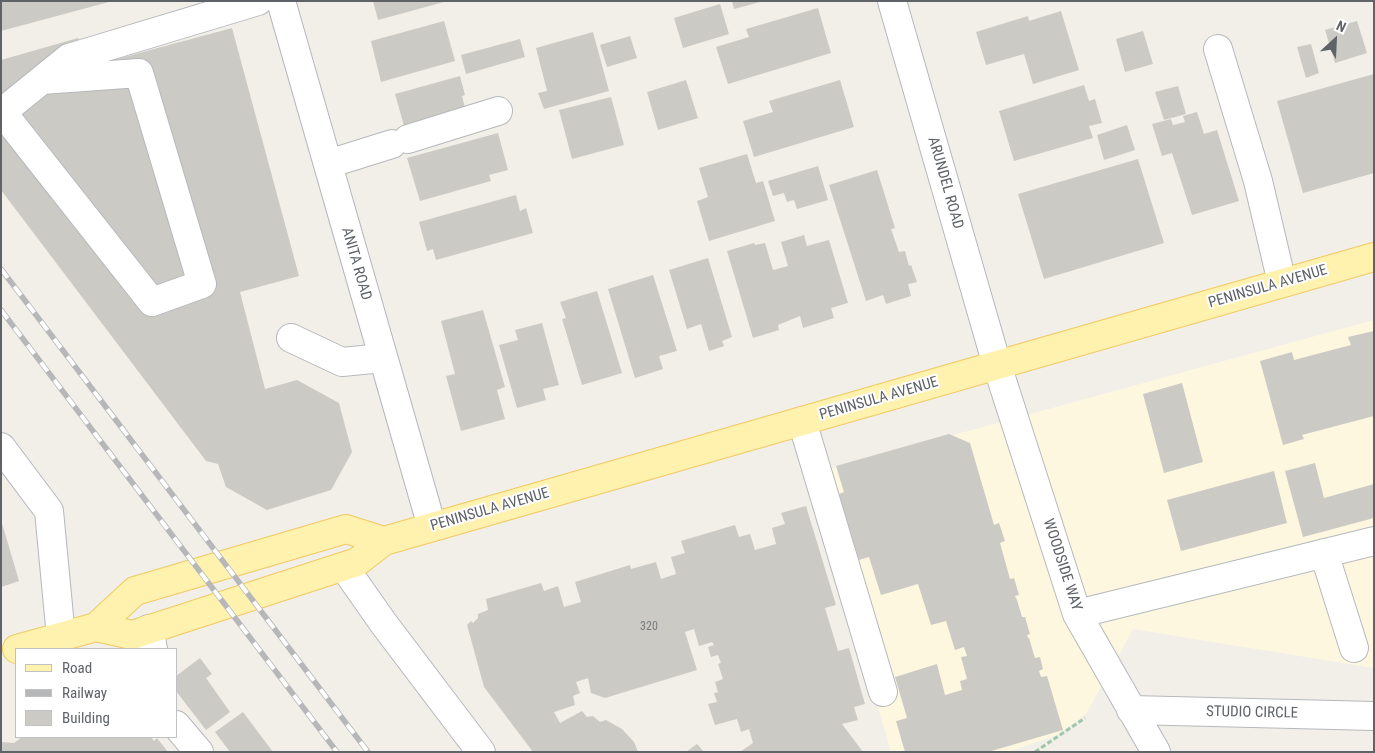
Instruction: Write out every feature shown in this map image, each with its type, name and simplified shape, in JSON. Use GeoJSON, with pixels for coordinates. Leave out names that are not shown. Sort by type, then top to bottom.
{"type":"FeatureCollection","features":[{"type":"Feature","properties":{"kind":"main road","name":"PENINSULA AVENUE"},"geometry":{"type":"LineString","coordinates":[[96,627],[151,639],[357,562],[384,541],[1374,257]]}},
{"type":"Feature","properties":{"kind":"main road","name":"PENINSULA AVENUE"},"geometry":{"type":"LineString","coordinates":[[21,648],[96,627],[136,591],[145,588],[346,529],[384,541]]}},
{"type":"Feature","properties":{"kind":"main road","name":"PENINSULA AVENUE"},"geometry":{"type":"LineString","coordinates":[[1,654],[15,650]]}},
{"type":"Feature","properties":{"kind":"street"},"geometry":{"type":"LineString","coordinates":[[42,80],[139,72],[202,284],[152,302],[2,112],[69,58],[258,1]]}},
{"type":"Feature","properties":{"kind":"street","name":"ANITA ROAD"},"geometry":{"type":"LineString","coordinates":[[281,1],[432,527]]}},
{"type":"Feature","properties":{"kind":"street","name":"ARUNDEL ROAD"},"geometry":{"type":"LineString","coordinates":[[892,1],[997,365]]}},
{"type":"Feature","properties":{"kind":"street"},"geometry":{"type":"LineString","coordinates":[[1218,49],[1258,181],[1282,283]]}},
{"type":"Feature","properties":{"kind":"street"},"geometry":{"type":"LineString","coordinates":[[328,164],[498,112]]}},
{"type":"Feature","properties":{"kind":"street"},"geometry":{"type":"LineString","coordinates":[[291,338],[342,362],[383,358]]}},
{"type":"Feature","properties":{"kind":"street","name":"WOODSIDE WAY"},"geometry":{"type":"LineString","coordinates":[[997,365],[1077,614],[1156,752]]}},
{"type":"Feature","properties":{"kind":"street"},"geometry":{"type":"LineString","coordinates":[[802,421],[883,692]]}},
{"type":"Feature","properties":{"kind":"street"},"geometry":{"type":"LineString","coordinates":[[1,447],[49,510],[61,637]]}},
{"type":"Feature","properties":{"kind":"street"},"geometry":{"type":"LineString","coordinates":[[1077,614],[1374,541]]}},
{"type":"Feature","properties":{"kind":"street"},"geometry":{"type":"LineString","coordinates":[[1324,553],[1354,648]]}},
{"type":"Feature","properties":{"kind":"street"},"geometry":{"type":"LineString","coordinates":[[344,567],[384,624],[481,752]]}},
{"type":"Feature","properties":{"kind":"street","name":"STUDIO CIRCLE"},"geometry":{"type":"LineString","coordinates":[[1131,710],[1374,716]]}},
{"type":"Feature","properties":{"kind":"street"},"geometry":{"type":"LineString","coordinates":[[178,727],[199,752]]}},
{"type":"Feature","properties":{"kind":"path"},"geometry":{"type":"LineString","coordinates":[[1035,752],[1085,718]]}},
{"type":"Feature","properties":{"kind":"shaded area"},"geometry":{"type":"Polygon","coordinates":[[[1374,320],[1374,668],[1133,629],[1086,714],[1057,735],[1008,752],[891,752],[811,474],[1374,320]]]}},
{"type":"Feature","properties":{"kind":"building"},"geometry":{"type":"Polygon","coordinates":[[[1,1],[109,1],[109,2],[1,31],[1,1]]]}},
{"type":"Feature","properties":{"kind":"building"},"geometry":{"type":"Polygon","coordinates":[[[373,1],[444,1],[444,2],[378,20],[373,1]]]}},
{"type":"Feature","properties":{"kind":"building"},"geometry":{"type":"Polygon","coordinates":[[[732,1],[760,1],[760,2],[734,9],[732,1]]]}},
{"type":"Feature","properties":{"kind":"building"},"geometry":{"type":"Polygon","coordinates":[[[720,4],[729,34],[683,48],[674,18],[720,4]]]}},
{"type":"Feature","properties":{"kind":"building"},"geometry":{"type":"Polygon","coordinates":[[[818,8],[831,53],[728,84],[716,47],[749,37],[746,29],[818,8]]]}},
{"type":"Feature","properties":{"kind":"building"},"geometry":{"type":"Polygon","coordinates":[[[1061,11],[1079,70],[1033,84],[1024,54],[986,65],[976,32],[1028,16],[1029,21],[1061,11]]]}},
{"type":"Feature","properties":{"kind":"building"},"geometry":{"type":"Polygon","coordinates":[[[444,21],[455,61],[381,82],[371,41],[444,21]]]}},
{"type":"Feature","properties":{"kind":"building"},"geometry":{"type":"Polygon","coordinates":[[[1357,21],[1367,53],[1335,63],[1325,30],[1357,21]]]}},
{"type":"Feature","properties":{"kind":"building"},"geometry":{"type":"Polygon","coordinates":[[[232,28],[299,276],[240,292],[265,389],[297,380],[339,403],[352,452],[331,490],[267,510],[226,487],[218,464],[206,461],[1,190],[1,60],[78,38],[91,66],[232,28]]]}},
{"type":"Feature","properties":{"kind":"building"},"geometry":{"type":"Polygon","coordinates":[[[1143,31],[1153,64],[1125,72],[1116,39],[1143,31]]]}},
{"type":"Feature","properties":{"kind":"building"},"geometry":{"type":"Polygon","coordinates":[[[593,32],[609,91],[544,109],[538,93],[547,91],[536,48],[593,32]]]}},
{"type":"Feature","properties":{"kind":"building"},"geometry":{"type":"Polygon","coordinates":[[[630,36],[637,58],[607,67],[600,45],[630,36]]]}},
{"type":"Feature","properties":{"kind":"building"},"geometry":{"type":"Polygon","coordinates":[[[520,39],[525,57],[466,74],[461,55],[520,39]]]}},
{"type":"Feature","properties":{"kind":"building"},"geometry":{"type":"Polygon","coordinates":[[[1311,44],[1319,73],[1306,78],[1297,47],[1311,44]]]}},
{"type":"Feature","properties":{"kind":"building"},"geometry":{"type":"Polygon","coordinates":[[[1374,74],[1374,173],[1303,193],[1277,101],[1374,74]]]}},
{"type":"Feature","properties":{"kind":"building"},"geometry":{"type":"Polygon","coordinates":[[[460,76],[465,95],[462,96],[467,116],[406,133],[395,94],[460,76]]]}},
{"type":"Feature","properties":{"kind":"building"},"geometry":{"type":"Polygon","coordinates":[[[686,80],[698,118],[658,130],[647,92],[686,80]]]}},
{"type":"Feature","properties":{"kind":"building"},"geometry":{"type":"Polygon","coordinates":[[[840,80],[854,127],[754,157],[743,121],[773,112],[769,101],[840,80]]]}},
{"type":"Feature","properties":{"kind":"building"},"geometry":{"type":"Polygon","coordinates":[[[1084,85],[1089,101],[1095,99],[1102,123],[1089,126],[1093,138],[1014,161],[999,111],[1084,85]]]}},
{"type":"Feature","properties":{"kind":"building"},"geometry":{"type":"Polygon","coordinates":[[[1178,86],[1186,114],[1164,120],[1155,92],[1178,86]]]}},
{"type":"Feature","properties":{"kind":"building"},"geometry":{"type":"Polygon","coordinates":[[[611,97],[624,145],[572,159],[559,110],[611,97]]]}},
{"type":"Feature","properties":{"kind":"building"},"geometry":{"type":"Polygon","coordinates":[[[1197,112],[1204,134],[1217,130],[1239,201],[1192,215],[1172,153],[1162,156],[1152,124],[1171,119],[1173,125],[1185,122],[1183,116],[1197,112]]]}},
{"type":"Feature","properties":{"kind":"building"},"geometry":{"type":"Polygon","coordinates":[[[1127,125],[1135,150],[1104,160],[1097,135],[1127,125]]]}},
{"type":"Feature","properties":{"kind":"building"},"geometry":{"type":"Polygon","coordinates":[[[498,133],[508,170],[489,175],[491,181],[420,201],[407,158],[498,133]]]}},
{"type":"Feature","properties":{"kind":"building"},"geometry":{"type":"Polygon","coordinates":[[[747,154],[756,183],[763,181],[775,221],[709,241],[697,201],[708,197],[699,168],[747,154]]]}},
{"type":"Feature","properties":{"kind":"building"},"geometry":{"type":"Polygon","coordinates":[[[1138,159],[1164,243],[1044,279],[1018,194],[1138,159]]]}},
{"type":"Feature","properties":{"kind":"building"},"geometry":{"type":"Polygon","coordinates":[[[818,166],[828,200],[797,209],[794,200],[787,202],[784,193],[773,196],[768,181],[818,166]]]}},
{"type":"Feature","properties":{"kind":"building"},"geometry":{"type":"Polygon","coordinates":[[[877,170],[895,228],[891,229],[899,252],[905,251],[909,266],[911,265],[917,282],[908,284],[911,296],[886,304],[883,295],[866,301],[829,185],[877,170]]]}},
{"type":"Feature","properties":{"kind":"building"},"geometry":{"type":"Polygon","coordinates":[[[516,195],[520,211],[526,208],[533,233],[436,260],[433,249],[427,251],[419,222],[516,195]]]}},
{"type":"Feature","properties":{"kind":"building"},"geometry":{"type":"Polygon","coordinates":[[[804,235],[807,246],[829,240],[848,303],[831,308],[834,318],[803,328],[800,316],[778,325],[779,330],[753,338],[727,251],[754,243],[755,245],[765,243],[773,270],[788,266],[781,242],[804,235]]]}},
{"type":"Feature","properties":{"kind":"building"},"geometry":{"type":"Polygon","coordinates":[[[708,258],[732,337],[722,341],[724,346],[709,351],[701,324],[687,329],[669,270],[708,258]]]}},
{"type":"Feature","properties":{"kind":"building"},"geometry":{"type":"Polygon","coordinates":[[[653,275],[677,351],[659,356],[663,369],[635,378],[608,289],[653,275]]]}},
{"type":"Feature","properties":{"kind":"building"},"geometry":{"type":"Polygon","coordinates":[[[597,291],[622,373],[582,385],[562,319],[566,318],[560,302],[597,291]]]}},
{"type":"Feature","properties":{"kind":"building"},"geometry":{"type":"Polygon","coordinates":[[[483,310],[505,387],[497,390],[505,419],[461,431],[446,376],[455,374],[441,321],[483,310]]]}},
{"type":"Feature","properties":{"kind":"building"},"geometry":{"type":"Polygon","coordinates":[[[542,323],[559,385],[543,389],[546,400],[517,408],[499,345],[518,340],[515,330],[542,323]]]}},
{"type":"Feature","properties":{"kind":"building"},"geometry":{"type":"Polygon","coordinates":[[[1374,331],[1374,416],[1302,435],[1304,439],[1283,445],[1260,361],[1292,352],[1294,360],[1351,345],[1348,337],[1374,331]]]}},
{"type":"Feature","properties":{"kind":"building"},"geometry":{"type":"Polygon","coordinates":[[[1182,383],[1203,462],[1164,473],[1143,394],[1182,383]]]}},
{"type":"Feature","properties":{"kind":"building"},"geometry":{"type":"Polygon","coordinates":[[[949,434],[970,443],[994,525],[999,523],[1005,541],[1000,543],[1010,579],[1014,578],[1019,595],[1015,596],[1022,617],[1025,617],[1030,634],[1027,635],[1035,658],[1040,657],[1043,669],[1039,671],[1041,677],[1047,676],[1063,730],[988,752],[905,752],[896,721],[907,718],[895,677],[937,664],[945,695],[962,690],[960,681],[967,679],[961,657],[967,656],[964,647],[955,650],[946,621],[931,625],[918,584],[881,595],[869,557],[859,560],[839,494],[844,492],[836,466],[949,434]]]}},
{"type":"Feature","properties":{"kind":"building"},"geometry":{"type":"Polygon","coordinates":[[[1315,463],[1324,498],[1374,484],[1374,518],[1303,537],[1285,471],[1315,463]]]}},
{"type":"Feature","properties":{"kind":"building"},"geometry":{"type":"Polygon","coordinates":[[[1274,471],[1287,523],[1181,551],[1167,500],[1274,471]]]}},
{"type":"Feature","properties":{"kind":"building"},"geometry":{"type":"Polygon","coordinates":[[[806,506],[836,605],[825,608],[838,651],[849,648],[865,704],[854,707],[858,720],[842,724],[863,752],[740,752],[753,743],[749,729],[741,732],[737,719],[715,725],[708,704],[717,702],[714,693],[718,692],[715,682],[723,679],[718,664],[721,663],[718,655],[711,657],[708,647],[714,645],[712,642],[699,646],[694,629],[685,632],[697,670],[605,698],[591,693],[588,678],[576,682],[580,693],[573,696],[575,705],[554,712],[560,723],[582,711],[587,717],[593,716],[600,722],[606,720],[622,729],[634,742],[638,752],[533,752],[484,687],[467,625],[471,621],[473,623],[478,618],[478,614],[488,610],[486,599],[541,583],[544,591],[558,586],[564,607],[581,602],[575,582],[630,565],[631,569],[656,562],[661,579],[676,574],[671,557],[685,553],[681,541],[735,525],[739,537],[750,534],[755,550],[776,544],[772,528],[785,524],[781,513],[806,506]]]}},
{"type":"Feature","properties":{"kind":"building"},"geometry":{"type":"Polygon","coordinates":[[[1,520],[19,581],[1,587],[1,520]]]}},
{"type":"Feature","properties":{"kind":"building"},"geometry":{"type":"Polygon","coordinates":[[[200,658],[212,674],[206,678],[230,712],[206,730],[178,694],[178,674],[200,658]]]}},
{"type":"Feature","properties":{"kind":"building"},"geometry":{"type":"Polygon","coordinates":[[[243,712],[273,752],[230,752],[215,732],[243,712]]]}},
{"type":"Feature","properties":{"kind":"building"},"geometry":{"type":"Polygon","coordinates":[[[21,738],[152,738],[154,741],[157,738],[168,752],[1,752],[1,742],[14,743],[21,738]]]}},
{"type":"Feature","properties":{"kind":"building"},"geometry":{"type":"Polygon","coordinates":[[[697,744],[704,752],[686,752],[697,744]]]}},
{"type":"Feature","properties":{"kind":"railway"},"geometry":{"type":"LineString","coordinates":[[1,269],[368,752]]}},
{"type":"Feature","properties":{"kind":"railway"},"geometry":{"type":"LineString","coordinates":[[1,310],[337,752]]}}]}
